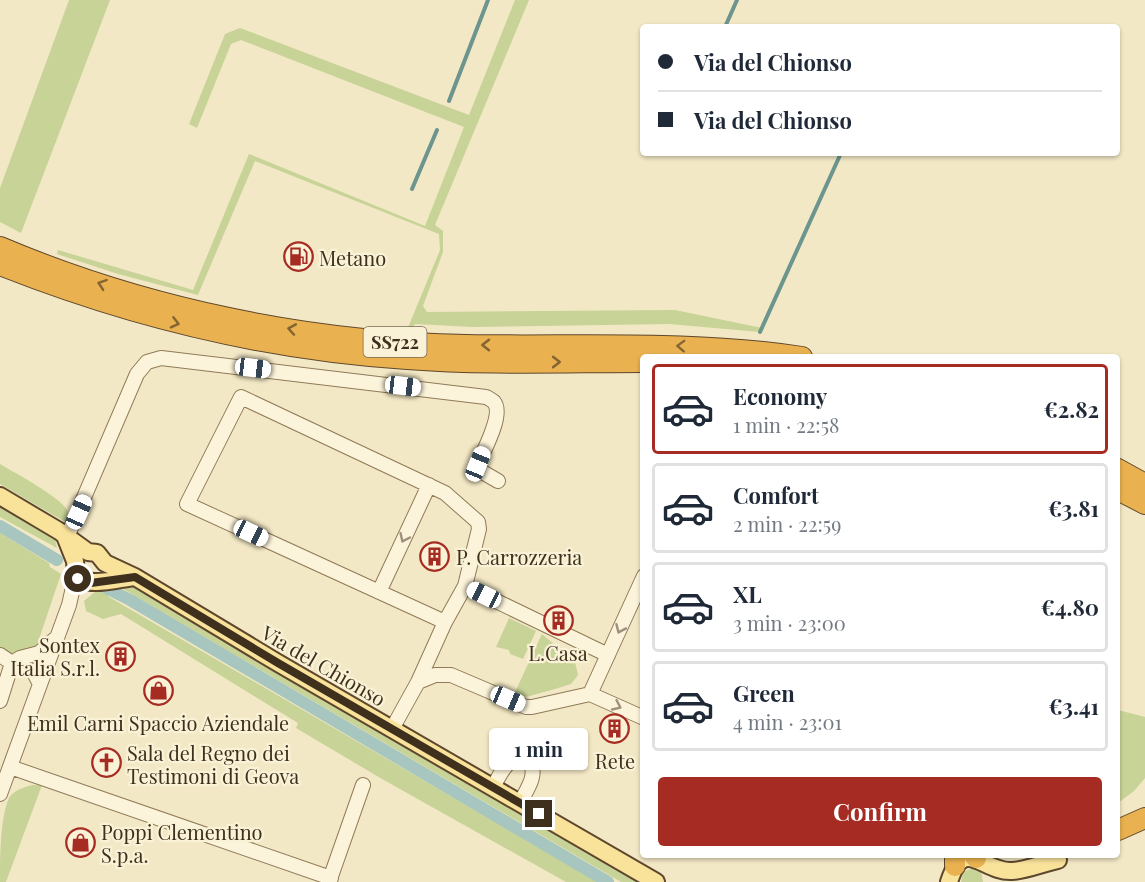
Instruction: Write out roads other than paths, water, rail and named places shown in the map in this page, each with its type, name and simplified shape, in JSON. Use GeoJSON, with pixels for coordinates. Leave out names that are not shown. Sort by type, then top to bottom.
{"type":"FeatureCollection","features":[{"type":"Feature","properties":{"kind":"highway","name":"SS722"},"geometry":{"type":"LineString","coordinates":[[0,247],[124,292],[193,310],[303,331],[407,342],[478,345],[693,346],[778,354]]}},
{"type":"Feature","properties":{"kind":"highway","name":"SS722"},"geometry":{"type":"LineString","coordinates":[[0,265],[131,311],[218,333],[279,344],[350,354],[438,361],[640,362]]}},
{"type":"Feature","properties":{"kind":"highway"},"geometry":{"type":"LineString","coordinates":[[1120,470],[1145,484]]}},
{"type":"Feature","properties":{"kind":"highway"},"geometry":{"type":"LineString","coordinates":[[1120,491],[1145,504]]}},
{"type":"Feature","properties":{"kind":"highway"},"geometry":{"type":"LineString","coordinates":[[1120,829],[1145,818]]}},
{"type":"Feature","properties":{"kind":"main road"},"geometry":{"type":"LineString","coordinates":[[0,496],[66,536],[85,570],[135,577]]}},
{"type":"Feature","properties":{"kind":"main road","name":"Via del Chionso"},"geometry":{"type":"LineString","coordinates":[[85,570],[97,553],[105,563],[135,577],[656,882]]}},
{"type":"Feature","properties":{"kind":"main road"},"geometry":{"type":"LineString","coordinates":[[1120,829],[1145,812]]}},
{"type":"Feature","properties":{"kind":"main road"},"geometry":{"type":"LineString","coordinates":[[952,873],[965,859],[983,866],[1011,871],[1059,858]]}},
{"type":"Feature","properties":{"kind":"main road"},"geometry":{"type":"LineString","coordinates":[[1017,882],[1044,871],[1062,858]]}},
{"type":"Feature","properties":{"kind":"street"},"geometry":{"type":"LineString","coordinates":[[66,536],[135,378],[147,363],[161,358],[486,397],[494,402],[497,418],[478,464],[479,470],[498,481]]}},
{"type":"Feature","properties":{"kind":"street"},"geometry":{"type":"LineString","coordinates":[[392,729],[465,586],[479,529],[478,522],[445,493],[241,397],[187,504],[446,622]]}},
{"type":"Feature","properties":{"kind":"street"},"geometry":{"type":"LineString","coordinates":[[379,592],[429,485]]}},
{"type":"Feature","properties":{"kind":"street"},"geometry":{"type":"LineString","coordinates":[[0,794],[69,605],[85,570]]}},
{"type":"Feature","properties":{"kind":"street"},"geometry":{"type":"LineString","coordinates":[[590,694],[640,585]]}},
{"type":"Feature","properties":{"kind":"street"},"geometry":{"type":"LineString","coordinates":[[465,586],[608,655]]}},
{"type":"Feature","properties":{"kind":"street"},"geometry":{"type":"LineString","coordinates":[[0,701],[12,663],[20,658],[39,653],[57,638]]}},
{"type":"Feature","properties":{"kind":"street"},"geometry":{"type":"LineString","coordinates":[[0,655],[15,667],[33,672],[40,684]]}},
{"type":"Feature","properties":{"kind":"street"},"geometry":{"type":"LineString","coordinates":[[418,682],[435,675],[451,675],[526,707],[590,694],[640,716]]}},
{"type":"Feature","properties":{"kind":"street"},"geometry":{"type":"LineString","coordinates":[[493,788],[508,762],[515,759],[530,762],[534,774],[520,803]]}},
{"type":"Feature","properties":{"kind":"street"},"geometry":{"type":"LineString","coordinates":[[10,767],[330,880],[363,785]]}},
{"type":"Feature","properties":{"kind":"waterway"},"geometry":{"type":"LineString","coordinates":[[449,101],[488,0]]}},
{"type":"Feature","properties":{"kind":"waterway"},"geometry":{"type":"LineString","coordinates":[[726,24],[737,0]]}},
{"type":"Feature","properties":{"kind":"waterway"},"geometry":{"type":"LineString","coordinates":[[412,189],[437,130]]}},
{"type":"Feature","properties":{"kind":"waterway"},"geometry":{"type":"LineString","coordinates":[[760,332],[840,156]]}},
{"type":"Feature","properties":{"kind":"waterway"},"geometry":{"type":"LineString","coordinates":[[0,526],[57,560]]}},
{"type":"Feature","properties":{"kind":"waterway"},"geometry":{"type":"LineString","coordinates":[[108,589],[608,882]]}},
{"type":"Feature","properties":{"kind":"place","name":"Metano"},"geometry":{"type":"Point","coordinates":[298,257]}},
{"type":"Feature","properties":{"kind":"place","name":"P. Carrozzeria"},"geometry":{"type":"Point","coordinates":[435,556]}},
{"type":"Feature","properties":{"kind":"place","name":"L.Casa"},"geometry":{"type":"Point","coordinates":[558,621]}},
{"type":"Feature","properties":{"kind":"place","name":"Sontex Italia S.r.l."},"geometry":{"type":"Point","coordinates":[121,656]}},
{"type":"Feature","properties":{"kind":"place","name":"Emil Carni Spaccio Aziendale"},"geometry":{"type":"Point","coordinates":[158,691]}},
{"type":"Feature","properties":{"kind":"place","name":"Rete"},"geometry":{"type":"Point","coordinates":[615,729]}},
{"type":"Feature","properties":{"kind":"place","name":"Sala del Regno dei Testimoni di Geova"},"geometry":{"type":"Point","coordinates":[106,763]}},
{"type":"Feature","properties":{"kind":"place","name":"Poppi Clementino S.p.a."},"geometry":{"type":"Point","coordinates":[80,842]}}]}
